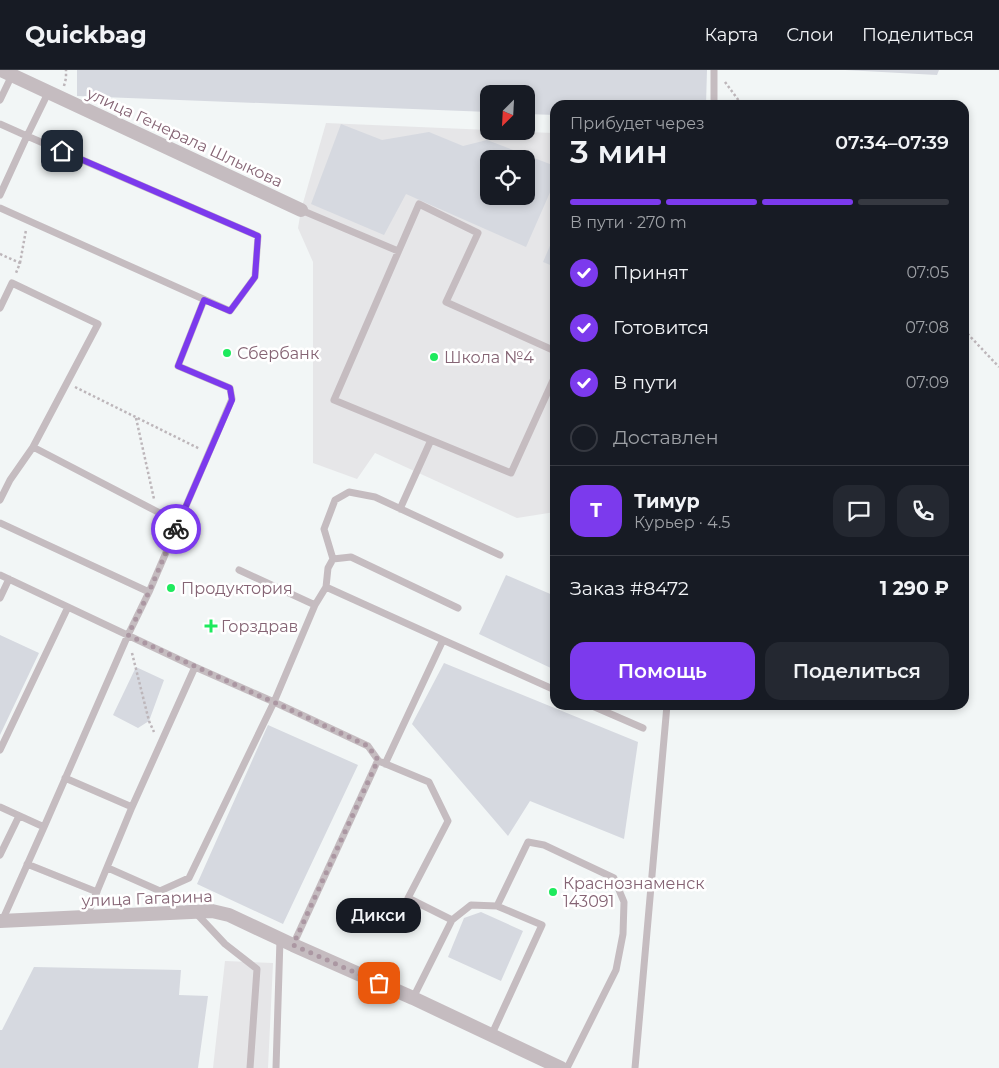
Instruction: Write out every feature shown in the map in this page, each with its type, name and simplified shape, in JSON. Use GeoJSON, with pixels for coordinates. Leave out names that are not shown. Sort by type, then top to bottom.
{"type":"FeatureCollection","features":[{"type":"Feature","properties":{"kind":"street","name":"улица Генерала Шлыкова"},"geometry":{"type":"LineString","coordinates":[[8,72],[301,210]]}},
{"type":"Feature","properties":{"kind":"street","name":"улица Гагарина"},"geometry":{"type":"LineString","coordinates":[[1,921],[212,911],[229,915],[413,998],[561,1068]]}},
{"type":"Feature","properties":{"kind":"lane"},"geometry":{"type":"LineString","coordinates":[[714,70],[714,100]]}},
{"type":"Feature","properties":{"kind":"lane"},"geometry":{"type":"LineString","coordinates":[[0,100],[8,72]]}},
{"type":"Feature","properties":{"kind":"lane"},"geometry":{"type":"LineString","coordinates":[[0,195],[48,92]]}},
{"type":"Feature","properties":{"kind":"lane"},"geometry":{"type":"LineString","coordinates":[[0,124],[258,236],[255,277],[230,311],[0,208]]}},
{"type":"Feature","properties":{"kind":"lane"},"geometry":{"type":"LineString","coordinates":[[550,349],[446,302],[478,232],[419,204],[334,400],[511,473],[550,387]]}},
{"type":"Feature","properties":{"kind":"lane"},"geometry":{"type":"LineString","coordinates":[[301,210],[398,251]]}},
{"type":"Feature","properties":{"kind":"lane"},"geometry":{"type":"LineString","coordinates":[[0,308],[12,283],[98,324],[33,447],[10,480],[0,500]]}},
{"type":"Feature","properties":{"kind":"lane"},"geometry":{"type":"LineString","coordinates":[[1,921],[128,635],[149,592],[232,400],[230,388],[178,366],[204,300]]}},
{"type":"Feature","properties":{"kind":"lane"},"geometry":{"type":"LineString","coordinates":[[400,509],[431,440]]}},
{"type":"Feature","properties":{"kind":"lane"},"geometry":{"type":"LineString","coordinates":[[33,447],[179,523]]}},
{"type":"Feature","properties":{"kind":"lane"},"geometry":{"type":"LineString","coordinates":[[108,868],[160,891],[189,878],[274,702],[315,605],[326,587],[328,568],[333,559],[324,529],[335,500],[349,492],[375,497],[500,554]]}},
{"type":"Feature","properties":{"kind":"lane"},"geometry":{"type":"LineString","coordinates":[[0,523],[149,592]]}},
{"type":"Feature","properties":{"kind":"lane"},"geometry":{"type":"LineString","coordinates":[[333,559],[350,557],[458,608]]}},
{"type":"Feature","properties":{"kind":"lane"},"geometry":{"type":"LineString","coordinates":[[239,570],[315,605]]}},
{"type":"Feature","properties":{"kind":"lane"},"geometry":{"type":"LineString","coordinates":[[0,575],[368,746],[382,762],[429,782],[448,821],[408,898],[452,920]]}},
{"type":"Feature","properties":{"kind":"lane"},"geometry":{"type":"LineString","coordinates":[[0,598],[9,579]]}},
{"type":"Feature","properties":{"kind":"lane"},"geometry":{"type":"LineString","coordinates":[[326,587],[550,688]]}},
{"type":"Feature","properties":{"kind":"lane"},"geometry":{"type":"LineString","coordinates":[[0,750],[68,607]]}},
{"type":"Feature","properties":{"kind":"lane"},"geometry":{"type":"LineString","coordinates":[[293,945],[443,640]]}},
{"type":"Feature","properties":{"kind":"lane"},"geometry":{"type":"LineString","coordinates":[[86,918],[132,807],[195,667]]}},
{"type":"Feature","properties":{"kind":"lane"},"geometry":{"type":"LineString","coordinates":[[602,710],[643,728]]}},
{"type":"Feature","properties":{"kind":"lane"},"geometry":{"type":"LineString","coordinates":[[634,1068],[667,710]]}},
{"type":"Feature","properties":{"kind":"lane"},"geometry":{"type":"LineString","coordinates":[[65,778],[132,807]]}},
{"type":"Feature","properties":{"kind":"lane"},"geometry":{"type":"LineString","coordinates":[[0,807],[44,827]]}},
{"type":"Feature","properties":{"kind":"lane"},"geometry":{"type":"LineString","coordinates":[[0,855],[19,816]]}},
{"type":"Feature","properties":{"kind":"lane"},"geometry":{"type":"LineString","coordinates":[[497,906],[528,842],[544,845],[614,878],[624,902],[623,934],[616,970],[567,1068]]}},
{"type":"Feature","properties":{"kind":"lane"},"geometry":{"type":"LineString","coordinates":[[27,864],[97,892]]}},
{"type":"Feature","properties":{"kind":"lane"},"geometry":{"type":"LineString","coordinates":[[413,998],[452,920],[471,905],[497,906],[542,925],[491,1036]]}},
{"type":"Feature","properties":{"kind":"lane"},"geometry":{"type":"LineString","coordinates":[[194,912],[225,944],[257,969],[250,1068]]}},
{"type":"Feature","properties":{"kind":"lane"},"geometry":{"type":"LineString","coordinates":[[276,1068],[280,938]]}},
{"type":"Feature","properties":{"kind":"path"},"geometry":{"type":"LineString","coordinates":[[721,77],[738,100]]}},
{"type":"Feature","properties":{"kind":"path"},"geometry":{"type":"LineString","coordinates":[[12,283],[20,263],[28,221]]}},
{"type":"Feature","properties":{"kind":"path"},"geometry":{"type":"LineString","coordinates":[[0,254],[20,263]]}},
{"type":"Feature","properties":{"kind":"path"},"geometry":{"type":"LineString","coordinates":[[969,335],[999,367]]}},
{"type":"Feature","properties":{"kind":"path"},"geometry":{"type":"LineString","coordinates":[[67,383],[208,453]]}},
{"type":"Feature","properties":{"kind":"path"},"geometry":{"type":"LineString","coordinates":[[136,418],[157,512]]}},
{"type":"Feature","properties":{"kind":"path"},"geometry":{"type":"LineString","coordinates":[[128,635],[149,721],[161,746]]}},
{"type":"Feature","properties":{"kind":"shaded area"},"geometry":{"type":"Polygon","coordinates":[[[77,70],[707,70],[706,100],[550,100],[550,115],[535,114],[535,85],[480,85],[480,112],[77,96],[77,70]]]}},
{"type":"Feature","properties":{"kind":"shaded area"},"geometry":{"type":"Polygon","coordinates":[[[845,70],[939,70],[937,75],[845,70]]]}},
{"type":"Feature","properties":{"kind":"shaded area","name":"Школа №4"},"geometry":{"type":"Polygon","coordinates":[[[326,123],[480,130],[480,140],[535,140],[535,132],[550,133],[550,513],[517,518],[375,453],[357,479],[313,463],[313,262],[298,228],[301,210],[326,123]]]}},
{"type":"Feature","properties":{"kind":"shaded area"},"geometry":{"type":"Polygon","coordinates":[[[341,124],[382,140],[429,132],[463,146],[487,140],[513,150],[480,150],[480,205],[535,205],[535,158],[550,164],[550,192],[526,247],[406,194],[384,235],[311,204],[341,124]]]}},
{"type":"Feature","properties":{"kind":"shaded area"},"geometry":{"type":"Polygon","coordinates":[[[550,246],[550,265],[543,262],[550,246]]]}},
{"type":"Feature","properties":{"kind":"shaded area"},"geometry":{"type":"Polygon","coordinates":[[[506,575],[550,594],[550,668],[479,634],[506,575]]]}},
{"type":"Feature","properties":{"kind":"shaded area"},"geometry":{"type":"Polygon","coordinates":[[[0,635],[39,653],[0,735],[0,635]]]}},
{"type":"Feature","properties":{"kind":"shaded area"},"geometry":{"type":"Polygon","coordinates":[[[444,663],[550,706],[550,710],[559,710],[638,742],[624,839],[530,801],[508,836],[412,724],[444,663]]]}},
{"type":"Feature","properties":{"kind":"shaded area"},"geometry":{"type":"Polygon","coordinates":[[[136,667],[164,680],[149,721],[138,728],[113,715],[136,667]]]}},
{"type":"Feature","properties":{"kind":"shaded area"},"geometry":{"type":"Polygon","coordinates":[[[268,725],[358,765],[283,924],[197,884],[268,725]]]}},
{"type":"Feature","properties":{"kind":"shaded area"},"geometry":{"type":"Polygon","coordinates":[[[481,912],[523,931],[501,981],[448,957],[464,918],[481,912]]]}},
{"type":"Feature","properties":{"kind":"shaded area"},"geometry":{"type":"Polygon","coordinates":[[[225,961],[273,963],[268,1068],[213,1068],[225,961]]]}},
{"type":"Feature","properties":{"kind":"shaded area"},"geometry":{"type":"Polygon","coordinates":[[[34,967],[181,970],[179,995],[208,996],[198,1068],[0,1068],[0,1030],[2,1030],[34,967]]]}},
{"type":"Feature","properties":{"kind":"way so far"},"geometry":{"type":"LineString","coordinates":[[176,529],[128,635],[368,746],[378,760],[293,945],[379,983]]}},
{"type":"Feature","properties":{"kind":"place","name":"Сбербанк"},"geometry":{"type":"Point","coordinates":[227,353]}},
{"type":"Feature","properties":{"kind":"place","name":"Школа №4"},"geometry":{"type":"Point","coordinates":[434,357]}},
{"type":"Feature","properties":{"kind":"place","name":"Продуктория"},"geometry":{"type":"Point","coordinates":[171,588]}},
{"type":"Feature","properties":{"kind":"place","name":"Горздрав"},"geometry":{"type":"Point","coordinates":[211,626]}},
{"type":"Feature","properties":{"kind":"place","name":"Краснознаменск 143091"},"geometry":{"type":"Point","coordinates":[553,892]}},
{"type":"Feature","properties":{"kind":"place","name":"Дикси"},"geometry":{"type":"Point","coordinates":[379,983]}},
{"type":"Feature","properties":{"kind":"route"},"geometry":{"type":"LineString","coordinates":[[62,151],[258,236],[255,277],[230,311],[204,300],[178,366],[230,388],[232,400],[176,529]]}}]}
